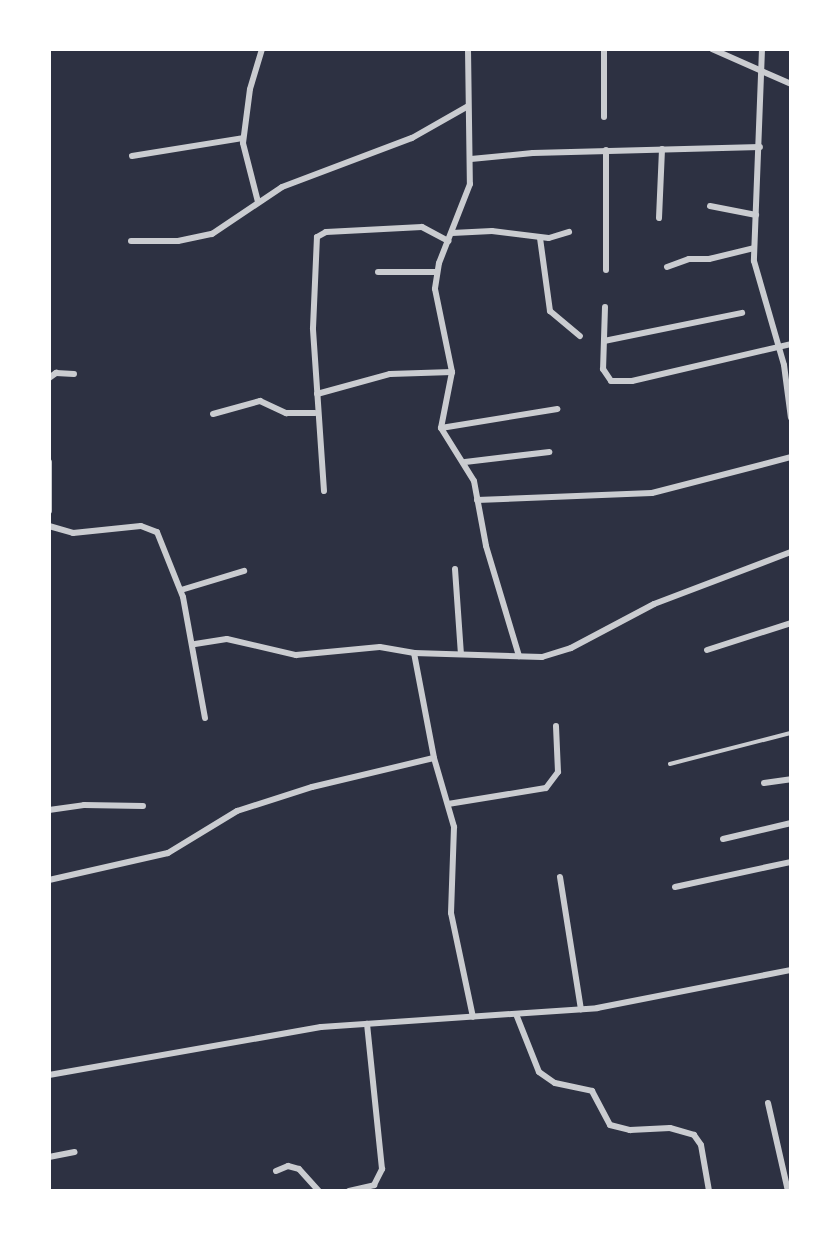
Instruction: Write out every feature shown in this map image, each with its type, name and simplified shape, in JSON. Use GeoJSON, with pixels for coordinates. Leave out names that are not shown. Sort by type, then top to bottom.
{"type":"FeatureCollection","features":[{"type":"Feature","properties":{"kind":"street"},"geometry":{"type":"LineString","coordinates":[[258,202],[246,166],[243,138],[262,49]]}},
{"type":"Feature","properties":{"kind":"street"},"geometry":{"type":"LineString","coordinates":[[468,49],[470,184],[437,272],[437,302],[452,372],[441,428],[465,462],[477,500],[486,547],[519,656]]}},
{"type":"Feature","properties":{"kind":"street"},"geometry":{"type":"LineString","coordinates":[[604,49],[604,117]]}},
{"type":"Feature","properties":{"kind":"street"},"geometry":{"type":"LineString","coordinates":[[712,49],[763,68],[791,84]]}},
{"type":"Feature","properties":{"kind":"street"},"geometry":{"type":"LineString","coordinates":[[762,49],[754,248],[758,287],[778,345],[791,418]]}},
{"type":"Feature","properties":{"kind":"street"},"geometry":{"type":"LineString","coordinates":[[131,241],[202,237],[228,227],[258,202],[297,181],[412,138],[468,106]]}},
{"type":"Feature","properties":{"kind":"street"},"geometry":{"type":"LineString","coordinates":[[132,156],[243,138]]}},
{"type":"Feature","properties":{"kind":"street"},"geometry":{"type":"LineString","coordinates":[[471,159],[606,150],[760,147]]}},
{"type":"Feature","properties":{"kind":"street"},"geometry":{"type":"LineString","coordinates":[[659,218],[662,149]]}},
{"type":"Feature","properties":{"kind":"street"},"geometry":{"type":"LineString","coordinates":[[606,150],[606,270]]}},
{"type":"Feature","properties":{"kind":"street"},"geometry":{"type":"LineString","coordinates":[[710,206],[756,215]]}},
{"type":"Feature","properties":{"kind":"street"},"geometry":{"type":"LineString","coordinates":[[324,491],[315,413],[317,394],[312,288],[317,237],[326,232],[422,227],[449,241]]}},
{"type":"Feature","properties":{"kind":"street"},"geometry":{"type":"LineString","coordinates":[[453,233],[492,231],[540,238],[569,232]]}},
{"type":"Feature","properties":{"kind":"street"},"geometry":{"type":"LineString","coordinates":[[540,238],[550,311],[580,336]]}},
{"type":"Feature","properties":{"kind":"street"},"geometry":{"type":"LineString","coordinates":[[667,267],[754,248]]}},
{"type":"Feature","properties":{"kind":"street"},"geometry":{"type":"LineString","coordinates":[[378,272],[437,272]]}},
{"type":"Feature","properties":{"kind":"street"},"geometry":{"type":"LineString","coordinates":[[605,307],[604,374],[621,381],[791,344]]}},
{"type":"Feature","properties":{"kind":"street"},"geometry":{"type":"LineString","coordinates":[[604,341],[742,313]]}},
{"type":"Feature","properties":{"kind":"street"},"geometry":{"type":"LineString","coordinates":[[317,394],[390,374],[452,372]]}},
{"type":"Feature","properties":{"kind":"street"},"geometry":{"type":"LineString","coordinates":[[49,378],[56,373],[74,374]]}},
{"type":"Feature","properties":{"kind":"street"},"geometry":{"type":"LineString","coordinates":[[214,414],[260,401],[282,412],[315,413]]}},
{"type":"Feature","properties":{"kind":"street"},"geometry":{"type":"LineString","coordinates":[[441,428],[557,409]]}},
{"type":"Feature","properties":{"kind":"street"},"geometry":{"type":"LineString","coordinates":[[465,462],[549,452]]}},
{"type":"Feature","properties":{"kind":"street"},"geometry":{"type":"LineString","coordinates":[[477,500],[652,493],[791,457]]}},
{"type":"Feature","properties":{"kind":"street"},"geometry":{"type":"LineString","coordinates":[[49,462],[49,511]]}},
{"type":"Feature","properties":{"kind":"street"},"geometry":{"type":"LineString","coordinates":[[49,526],[72,533],[150,528],[162,541],[181,590],[195,644],[205,718]]}},
{"type":"Feature","properties":{"kind":"street"},"geometry":{"type":"LineString","coordinates":[[195,644],[226,639],[296,655],[380,647],[414,653],[555,655],[654,604],[791,552]]}},
{"type":"Feature","properties":{"kind":"street"},"geometry":{"type":"LineString","coordinates":[[455,569],[461,654]]}},
{"type":"Feature","properties":{"kind":"street"},"geometry":{"type":"LineString","coordinates":[[181,590],[244,572]]}},
{"type":"Feature","properties":{"kind":"street"},"geometry":{"type":"LineString","coordinates":[[707,650],[791,623]]}},
{"type":"Feature","properties":{"kind":"street"},"geometry":{"type":"LineString","coordinates":[[414,653],[434,758],[454,827],[451,913],[473,1017]]}},
{"type":"Feature","properties":{"kind":"street"},"geometry":{"type":"LineString","coordinates":[[448,804],[545,788],[558,772],[556,726]]}},
{"type":"Feature","properties":{"kind":"street"},"geometry":{"type":"LineString","coordinates":[[49,880],[168,853],[237,810],[312,786],[434,758]]}},
{"type":"Feature","properties":{"kind":"street"},"geometry":{"type":"LineString","coordinates":[[764,783],[791,779]]}},
{"type":"Feature","properties":{"kind":"street"},"geometry":{"type":"LineString","coordinates":[[49,810],[84,805],[143,807]]}},
{"type":"Feature","properties":{"kind":"street"},"geometry":{"type":"LineString","coordinates":[[723,839],[791,823]]}},
{"type":"Feature","properties":{"kind":"street"},"geometry":{"type":"LineString","coordinates":[[676,887],[791,862]]}},
{"type":"Feature","properties":{"kind":"street"},"geometry":{"type":"LineString","coordinates":[[560,877],[581,1009]]}},
{"type":"Feature","properties":{"kind":"street"},"geometry":{"type":"LineString","coordinates":[[49,1075],[321,1027],[581,1009],[791,970]]}},
{"type":"Feature","properties":{"kind":"street"},"geometry":{"type":"LineString","coordinates":[[516,1014],[539,1072],[555,1083],[592,1091],[614,1128],[670,1128],[694,1135],[701,1145],[709,1191]]}},
{"type":"Feature","properties":{"kind":"street"},"geometry":{"type":"LineString","coordinates":[[349,1191],[374,1185],[382,1169],[367,1024]]}},
{"type":"Feature","properties":{"kind":"street"},"geometry":{"type":"LineString","coordinates":[[768,1103],[788,1191]]}},
{"type":"Feature","properties":{"kind":"street"},"geometry":{"type":"LineString","coordinates":[[49,1157],[75,1152]]}},
{"type":"Feature","properties":{"kind":"street"},"geometry":{"type":"LineString","coordinates":[[276,1171],[299,1169],[319,1191]]}},
{"type":"Feature","properties":{"kind":"lane"},"geometry":{"type":"LineString","coordinates":[[670,764],[791,733]]}}]}
